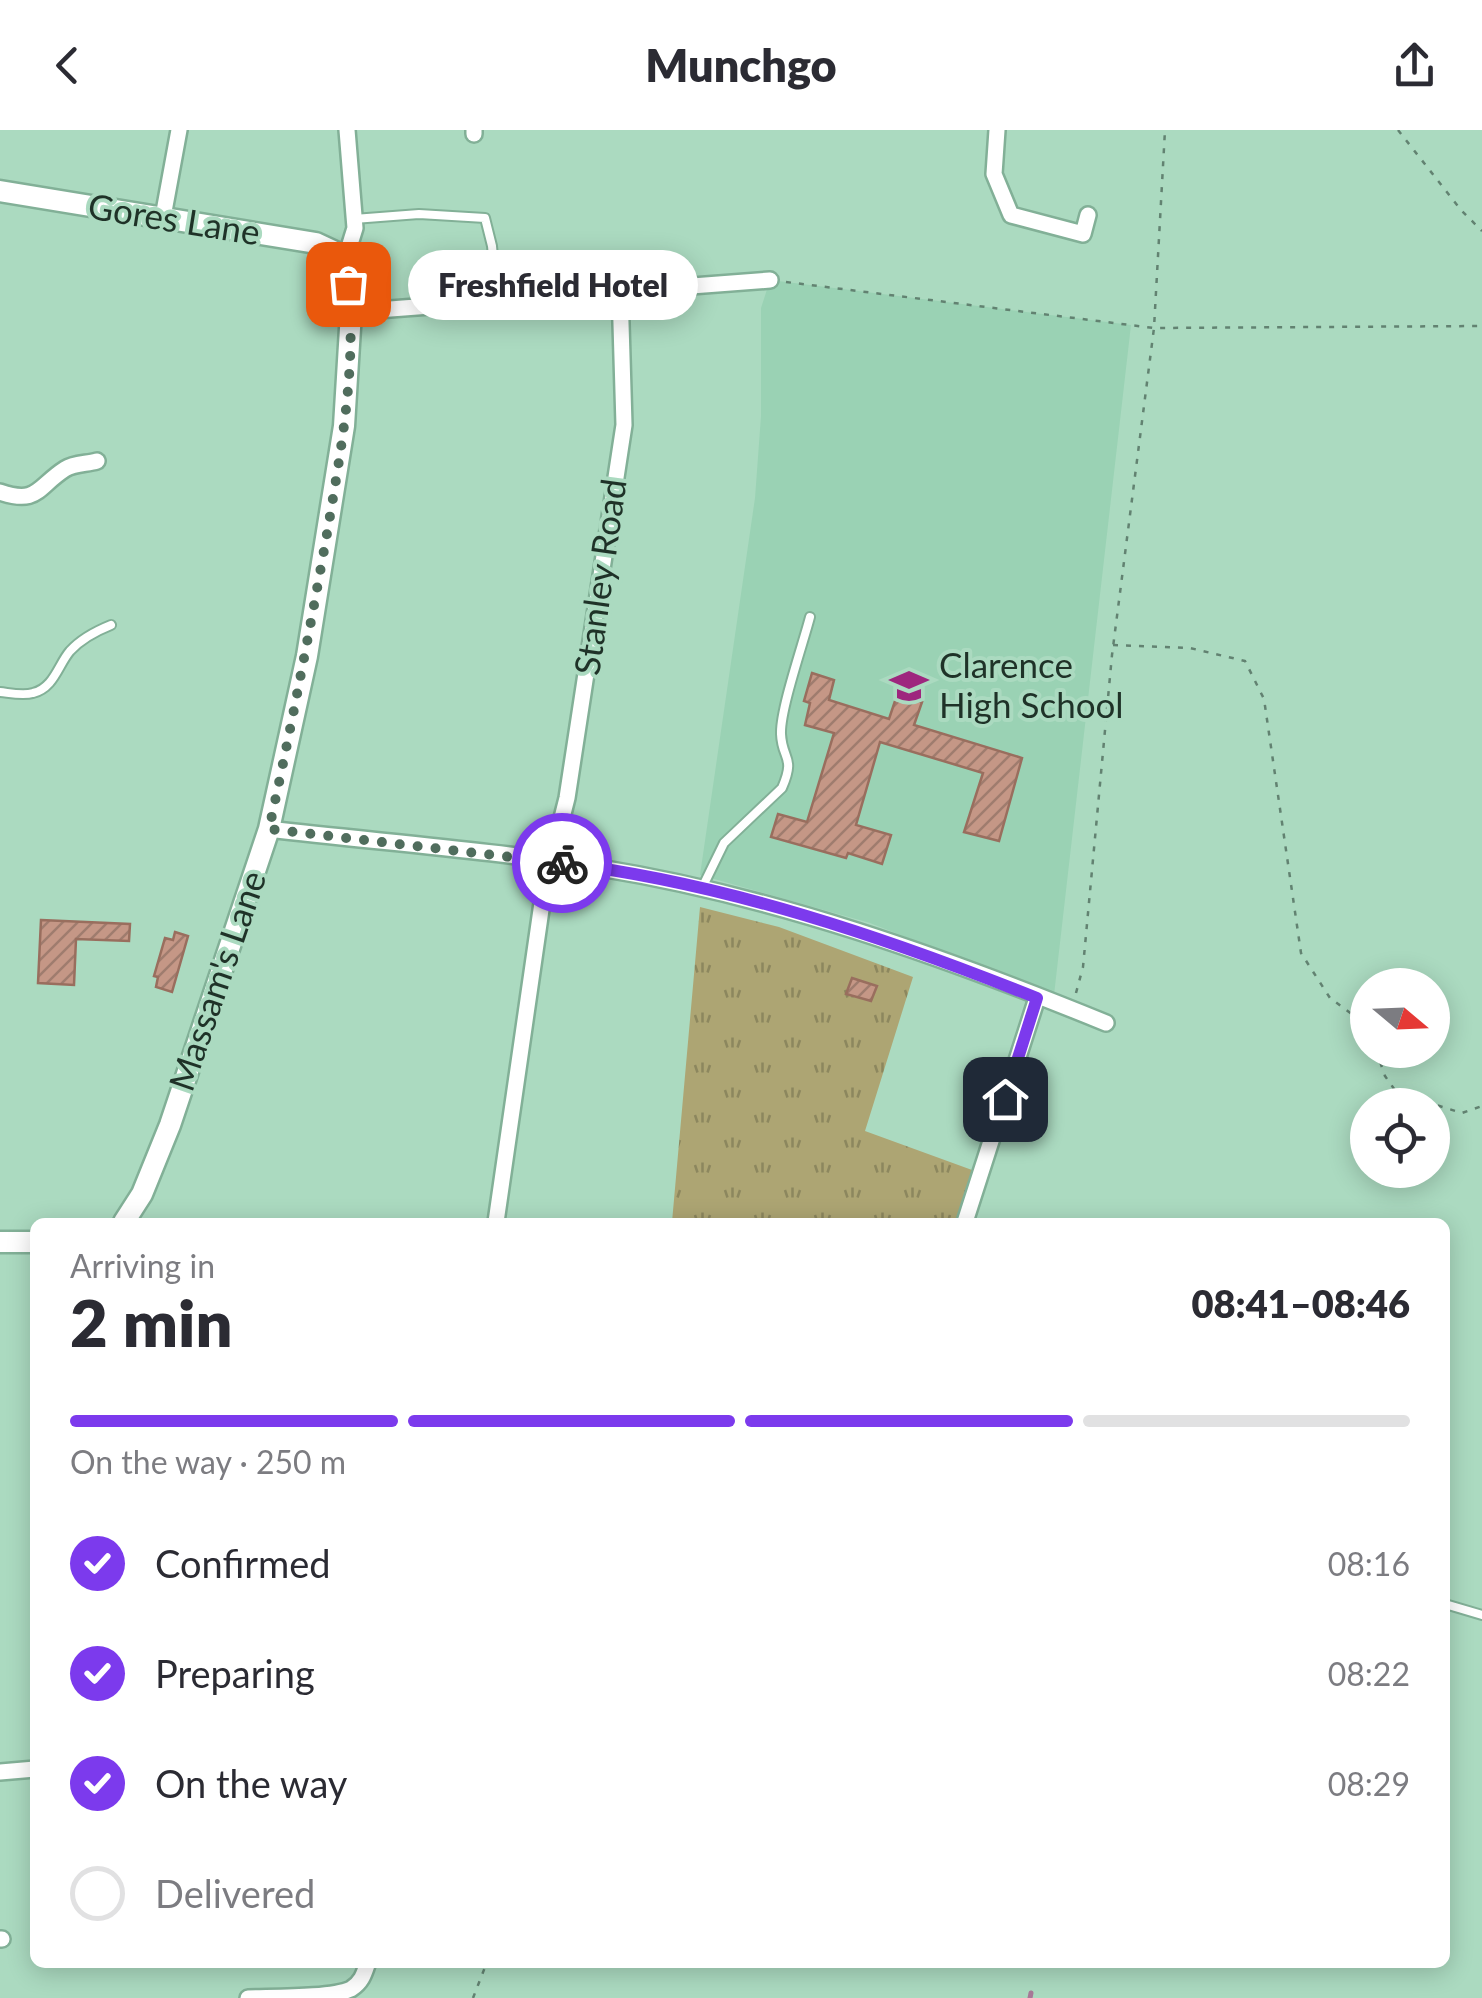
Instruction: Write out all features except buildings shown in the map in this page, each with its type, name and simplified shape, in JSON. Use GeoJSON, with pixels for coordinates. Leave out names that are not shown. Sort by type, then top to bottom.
{"type":"FeatureCollection","features":[{"type":"Feature","properties":{"kind":"street"},"geometry":{"type":"LineString","coordinates":[[163,218],[179,130]]}},
{"type":"Feature","properties":{"kind":"street"},"geometry":{"type":"LineString","coordinates":[[346,257],[355,228],[347,130]]}},
{"type":"Feature","properties":{"kind":"street"},"geometry":{"type":"LineString","coordinates":[[997,130],[994,174],[1010,215],[1083,234],[1088,215]]}},
{"type":"Feature","properties":{"kind":"street","name":"Gores Lane"},"geometry":{"type":"LineString","coordinates":[[0,192],[316,243],[346,257]]}},
{"type":"Feature","properties":{"kind":"street","name":"Massam's Lane"},"geometry":{"type":"LineString","coordinates":[[127,1218],[142,1194],[170,1126],[269,829],[307,656],[344,426],[352,312],[346,257]]}},
{"type":"Feature","properties":{"kind":"street"},"geometry":{"type":"LineString","coordinates":[[352,312],[770,280]]}},
{"type":"Feature","properties":{"kind":"street","name":"Stanley Road"},"geometry":{"type":"LineString","coordinates":[[497,1218],[544,889],[583,701],[624,425],[620,290]]}},
{"type":"Feature","properties":{"kind":"street"},"geometry":{"type":"LineString","coordinates":[[0,492],[24,498],[70,466],[97,461]]}},
{"type":"Feature","properties":{"kind":"street"},"geometry":{"type":"LineString","coordinates":[[269,829],[552,862],[702,889],[842,926],[1106,1023]]}},
{"type":"Feature","properties":{"kind":"street"},"geometry":{"type":"LineString","coordinates":[[966,1218],[1037,998]]}},
{"type":"Feature","properties":{"kind":"street"},"geometry":{"type":"LineString","coordinates":[[0,1242],[30,1242]]}},
{"type":"Feature","properties":{"kind":"street"},"geometry":{"type":"LineString","coordinates":[[0,1772],[30,1769]]}},
{"type":"Feature","properties":{"kind":"street"},"geometry":{"type":"LineString","coordinates":[[248,1998],[350,1990],[362,1979],[366,1968]]}},
{"type":"Feature","properties":{"kind":"lane"},"geometry":{"type":"LineString","coordinates":[[354,219],[419,214],[485,218],[497,300]]}},
{"type":"Feature","properties":{"kind":"lane"},"geometry":{"type":"LineString","coordinates":[[702,889],[724,843],[782,788],[787,776],[788,754],[781,734],[810,617]]}},
{"type":"Feature","properties":{"kind":"lane"},"geometry":{"type":"LineString","coordinates":[[0,692],[33,693],[43,688],[70,652],[96,631],[111,625]]}},
{"type":"Feature","properties":{"kind":"lane"},"geometry":{"type":"LineString","coordinates":[[1450,1605],[1482,1614]]}},
{"type":"Feature","properties":{"kind":"path"},"geometry":{"type":"LineString","coordinates":[[1072,1009],[1083,966],[1113,645],[1154,328],[1165,130]]}},
{"type":"Feature","properties":{"kind":"path"},"geometry":{"type":"LineString","coordinates":[[1398,130],[1482,231]]}},
{"type":"Feature","properties":{"kind":"path"},"geometry":{"type":"LineString","coordinates":[[770,280],[1154,328],[1482,326]]}},
{"type":"Feature","properties":{"kind":"path"},"geometry":{"type":"LineString","coordinates":[[1113,645],[1190,648],[1245,661],[1264,699],[1302,953],[1330,998],[1350,1013]]}},
{"type":"Feature","properties":{"kind":"path"},"geometry":{"type":"LineString","coordinates":[[1382,1068],[1397,1094],[1462,1114],[1482,1106]]}},
{"type":"Feature","properties":{"kind":"path"},"geometry":{"type":"LineString","coordinates":[[473,1998],[485,1968]]}},
{"type":"Feature","properties":{"kind":"shaded area","name":"Clarence High School"},"geometry":{"type":"Polygon","coordinates":[[[770,280],[1131,325],[1054,995],[870,923],[700,875],[755,498],[761,416],[761,308],[770,280]]]}},
{"type":"Feature","properties":{"kind":"green space"},"geometry":{"type":"Polygon","coordinates":[[[700,907],[779,927],[913,977],[865,1131],[983,1174],[966,1218],[672,1218],[700,907]]]}},
{"type":"Feature","properties":{"kind":"waterway"},"geometry":{"type":"LineString","coordinates":[[1030,1998],[1031,1993]]}},
{"type":"Feature","properties":{"kind":"way so far"},"geometry":{"type":"LineString","coordinates":[[348,284],[352,312],[344,426],[307,656],[269,829],[562,863]]}},
{"type":"Feature","properties":{"kind":"place","name":"Freshfield Hotel"},"geometry":{"type":"Point","coordinates":[348,284]}},
{"type":"Feature","properties":{"kind":"place","name":"Clarence High School"},"geometry":{"type":"Point","coordinates":[909,686]}},
{"type":"Feature","properties":{"kind":"route"},"geometry":{"type":"LineString","coordinates":[[562,863],[702,889],[842,926],[1037,998],[1005,1099]]}}]}
